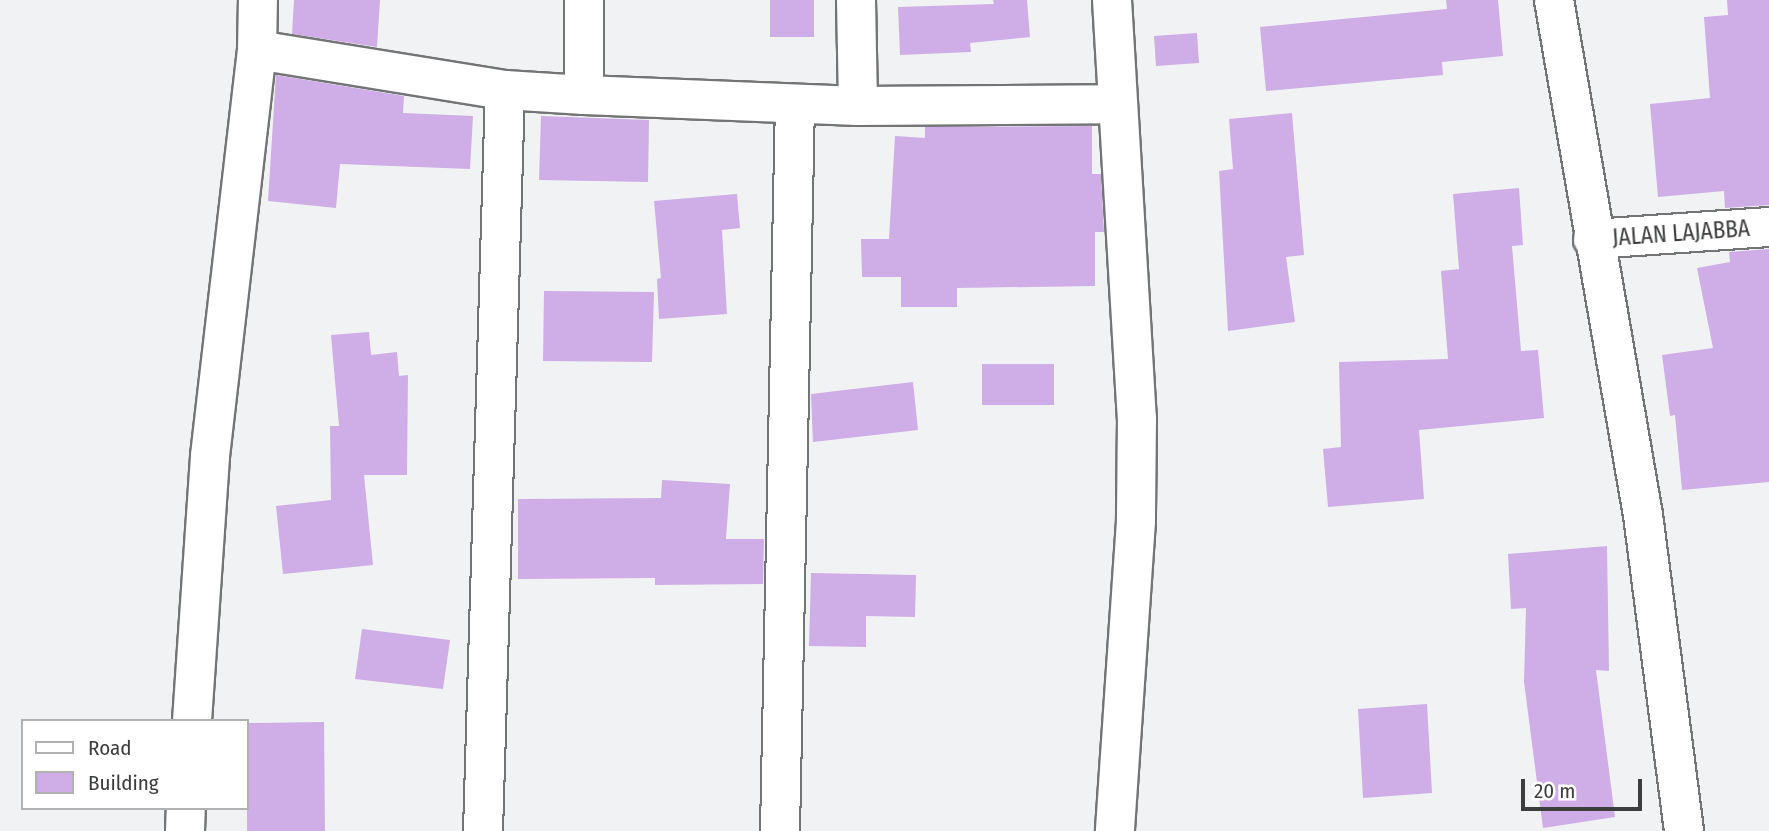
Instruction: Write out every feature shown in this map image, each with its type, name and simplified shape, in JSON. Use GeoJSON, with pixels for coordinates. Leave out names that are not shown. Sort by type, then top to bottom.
{"type":"FeatureCollection","features":[{"type":"Feature","properties":{"kind":"street"},"geometry":{"type":"LineString","coordinates":[[192,719],[210,456],[257,50],[258,0]]}},
{"type":"Feature","properties":{"kind":"street"},"geometry":{"type":"LineString","coordinates":[[584,0],[584,95]]}},
{"type":"Feature","properties":{"kind":"street"},"geometry":{"type":"LineString","coordinates":[[856,0],[858,106]]}},
{"type":"Feature","properties":{"kind":"street"},"geometry":{"type":"LineString","coordinates":[[1112,0],[1138,418],[1136,521],[1115,831]]}},
{"type":"Feature","properties":{"kind":"street"},"geometry":{"type":"LineString","coordinates":[[1555,0],[1593,239],[1643,515],[1684,831]]}},
{"type":"Feature","properties":{"kind":"street"},"geometry":{"type":"LineString","coordinates":[[257,50],[505,90],[584,95],[858,106],[1117,104]]}},
{"type":"Feature","properties":{"kind":"street"},"geometry":{"type":"LineString","coordinates":[[483,831],[505,90]]}},
{"type":"Feature","properties":{"kind":"street"},"geometry":{"type":"LineString","coordinates":[[780,831],[795,104]]}},
{"type":"Feature","properties":{"kind":"street","name":"JALAN LAJABBA"},"geometry":{"type":"LineString","coordinates":[[1593,239],[1769,227]]}},
{"type":"Feature","properties":{"kind":"street"},"geometry":{"type":"LineString","coordinates":[[185,831],[187,810]]}},
{"type":"Feature","properties":{"kind":"building"},"geometry":{"type":"Polygon","coordinates":[[[294,0],[380,0],[377,47],[292,34],[294,0]]]}},
{"type":"Feature","properties":{"kind":"building"},"geometry":{"type":"Polygon","coordinates":[[[770,0],[814,0],[814,37],[770,37],[770,0]]]}},
{"type":"Feature","properties":{"kind":"building"},"geometry":{"type":"Polygon","coordinates":[[[993,0],[1027,0],[1030,37],[970,43],[971,52],[900,55],[898,7],[994,4],[993,0]]]}},
{"type":"Feature","properties":{"kind":"building"},"geometry":{"type":"Polygon","coordinates":[[[1446,0],[1498,0],[1503,56],[1442,62],[1443,75],[1266,91],[1260,27],[1447,9],[1446,0]]]}},
{"type":"Feature","properties":{"kind":"building"},"geometry":{"type":"Polygon","coordinates":[[[1727,0],[1769,0],[1769,205],[1725,208],[1724,191],[1658,197],[1650,104],[1710,98],[1704,17],[1728,15],[1727,0]]]}},
{"type":"Feature","properties":{"kind":"building"},"geometry":{"type":"Polygon","coordinates":[[[1197,33],[1199,63],[1156,66],[1154,36],[1197,33]]]}},
{"type":"Feature","properties":{"kind":"building"},"geometry":{"type":"Polygon","coordinates":[[[276,75],[404,96],[403,113],[473,116],[470,169],[340,164],[336,208],[268,201],[276,75]]]}},
{"type":"Feature","properties":{"kind":"building"},"geometry":{"type":"Polygon","coordinates":[[[1292,113],[1304,255],[1286,257],[1295,322],[1228,331],[1219,171],[1233,169],[1229,119],[1292,113]]]}},
{"type":"Feature","properties":{"kind":"building"},"geometry":{"type":"Polygon","coordinates":[[[541,116],[649,120],[648,182],[539,180],[541,116]]]}},
{"type":"Feature","properties":{"kind":"building"},"geometry":{"type":"Polygon","coordinates":[[[1092,126],[1092,174],[1101,174],[1104,232],[1095,232],[1095,286],[957,288],[957,307],[901,307],[901,277],[862,277],[861,239],[889,239],[895,136],[925,138],[925,127],[1092,126]]]}},
{"type":"Feature","properties":{"kind":"building"},"geometry":{"type":"Polygon","coordinates":[[[1519,188],[1523,245],[1512,246],[1521,351],[1538,350],[1544,418],[1419,430],[1424,499],[1328,507],[1323,449],[1341,447],[1339,362],[1448,359],[1441,271],[1459,269],[1453,194],[1519,188]]]}},
{"type":"Feature","properties":{"kind":"building"},"geometry":{"type":"Polygon","coordinates":[[[737,194],[740,228],[722,230],[727,314],[659,319],[657,279],[661,278],[654,201],[737,194]]]}},
{"type":"Feature","properties":{"kind":"building"},"geometry":{"type":"Polygon","coordinates":[[[1769,249],[1769,482],[1682,490],[1675,415],[1670,416],[1662,355],[1713,348],[1697,268],[1730,262],[1729,252],[1769,249]]]}},
{"type":"Feature","properties":{"kind":"building"},"geometry":{"type":"Polygon","coordinates":[[[544,291],[654,292],[652,362],[543,361],[544,291]]]}},
{"type":"Feature","properties":{"kind":"building"},"geometry":{"type":"Polygon","coordinates":[[[369,332],[371,355],[397,352],[399,376],[408,375],[407,475],[364,475],[373,565],[283,574],[276,506],[331,500],[330,426],[339,426],[331,335],[369,332]]]}},
{"type":"Feature","properties":{"kind":"building"},"geometry":{"type":"Polygon","coordinates":[[[982,364],[1054,364],[1054,405],[982,405],[982,364]]]}},
{"type":"Feature","properties":{"kind":"building"},"geometry":{"type":"Polygon","coordinates":[[[913,382],[918,430],[813,442],[811,394],[913,382]]]}},
{"type":"Feature","properties":{"kind":"building"},"geometry":{"type":"Polygon","coordinates":[[[662,480],[730,484],[726,539],[764,539],[763,584],[655,585],[655,578],[518,579],[518,499],[661,498],[662,480]]]}},
{"type":"Feature","properties":{"kind":"building"},"geometry":{"type":"Polygon","coordinates":[[[1607,546],[1609,671],[1596,670],[1615,817],[1543,828],[1524,682],[1526,608],[1511,609],[1508,554],[1607,546]]]}},
{"type":"Feature","properties":{"kind":"building"},"geometry":{"type":"Polygon","coordinates":[[[811,573],[916,575],[915,617],[866,616],[866,647],[809,646],[811,573]]]}},
{"type":"Feature","properties":{"kind":"building"},"geometry":{"type":"Polygon","coordinates":[[[362,629],[450,640],[443,689],[355,679],[362,629]]]}},
{"type":"Feature","properties":{"kind":"building"},"geometry":{"type":"Polygon","coordinates":[[[1427,704],[1432,793],[1363,798],[1358,709],[1427,704]]]}},
{"type":"Feature","properties":{"kind":"building"},"geometry":{"type":"Polygon","coordinates":[[[324,722],[325,831],[247,831],[248,723],[324,722]]]}}]}
